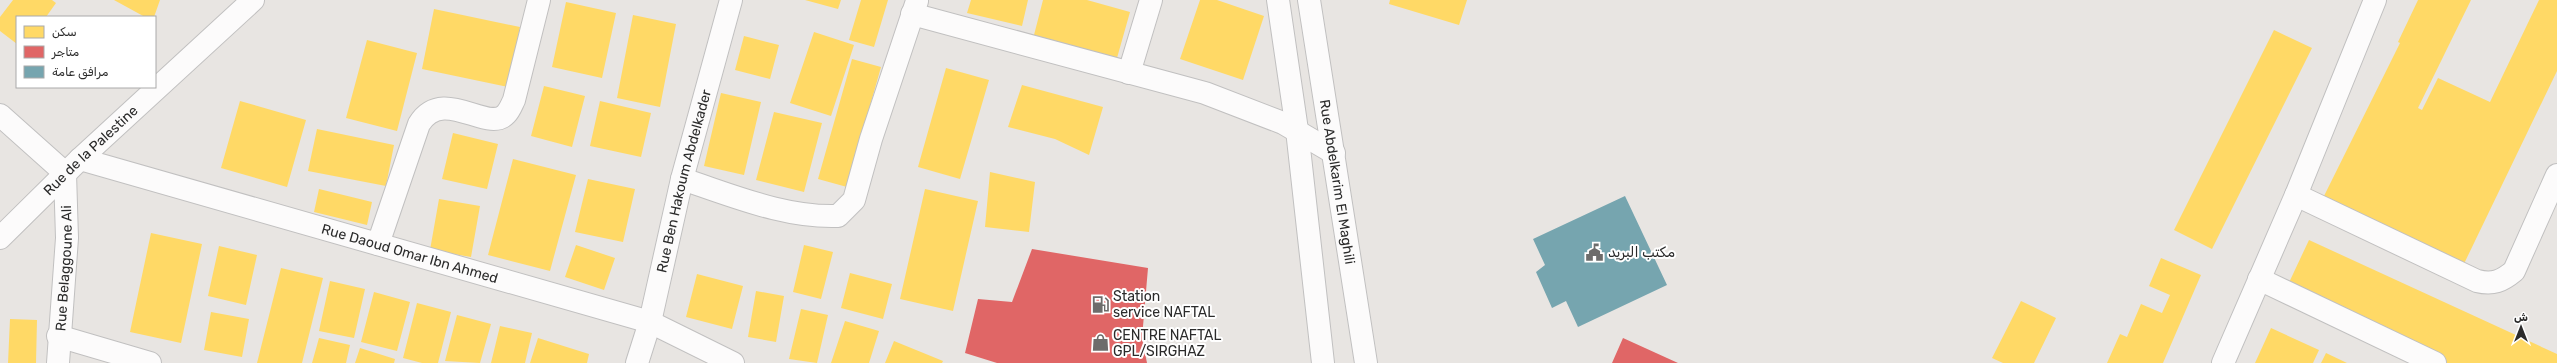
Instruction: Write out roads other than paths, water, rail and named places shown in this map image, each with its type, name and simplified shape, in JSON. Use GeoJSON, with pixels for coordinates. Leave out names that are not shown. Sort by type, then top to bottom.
{"type":"FeatureCollection","features":[{"type":"Feature","properties":{"kind":"street","name":"Rue de la Palestine"},"geometry":{"type":"LineString","coordinates":[[0,238],[73,166],[253,0]]}},
{"type":"Feature","properties":{"kind":"street"},"geometry":{"type":"LineString","coordinates":[[378,244],[418,124],[425,114],[434,109],[446,107],[478,116],[499,118],[506,114],[514,100],[539,0]]}},
{"type":"Feature","properties":{"kind":"street","name":"Rue Ben Hakoum Abdelkader"},"geometry":{"type":"LineString","coordinates":[[638,363],[650,322],[682,179],[731,0]]}},
{"type":"Feature","properties":{"kind":"street"},"geometry":{"type":"LineString","coordinates":[[1129,73],[1150,0]]}},
{"type":"Feature","properties":{"kind":"street"},"geometry":{"type":"LineString","coordinates":[[1278,0],[1297,130],[1323,363]]}},
{"type":"Feature","properties":{"kind":"street","name":"Rue Abdelkarim El Maghili"},"geometry":{"type":"LineString","coordinates":[[1309,0],[1366,363]]}},
{"type":"Feature","properties":{"kind":"street"},"geometry":{"type":"LineString","coordinates":[[2223,363],[2296,195],[2375,0]]}},
{"type":"Feature","properties":{"kind":"street"},"geometry":{"type":"LineString","coordinates":[[682,179],[792,214],[817,217],[838,216],[854,200],[870,139],[915,7],[1129,73],[1205,92],[1297,130],[1334,153]]}},
{"type":"Feature","properties":{"kind":"street"},"geometry":{"type":"LineString","coordinates":[[0,115],[73,166]]}},
{"type":"Feature","properties":{"kind":"street","name":"Rue Daoud Omar Ibn Ahmed"},"geometry":{"type":"LineString","coordinates":[[73,166],[378,244],[650,322],[733,363]]}},
{"type":"Feature","properties":{"kind":"street","name":"Rue Belaggoune Ali"},"geometry":{"type":"LineString","coordinates":[[58,363],[58,336],[73,166]]}},
{"type":"Feature","properties":{"kind":"street"},"geometry":{"type":"LineString","coordinates":[[2296,195],[2477,281],[2486,283],[2503,281],[2514,272],[2557,175]]}},
{"type":"Feature","properties":{"kind":"street"},"geometry":{"type":"LineString","coordinates":[[2259,279],[2435,363]]}},
{"type":"Feature","properties":{"kind":"street"},"geometry":{"type":"LineString","coordinates":[[58,336],[150,363]]}},
{"type":"Feature","properties":{"kind":"place","name":"مكتب البريد"},"geometry":{"type":"Point","coordinates":[1595,252]}},
{"type":"Feature","properties":{"kind":"place","name":"Station service NAFTAL"},"geometry":{"type":"Point","coordinates":[1100,304]}},
{"type":"Feature","properties":{"kind":"place","name":"CENTRE NAFTAL GPL/SIRGHAZ"},"geometry":{"type":"Point","coordinates":[1100,343]}}]}
